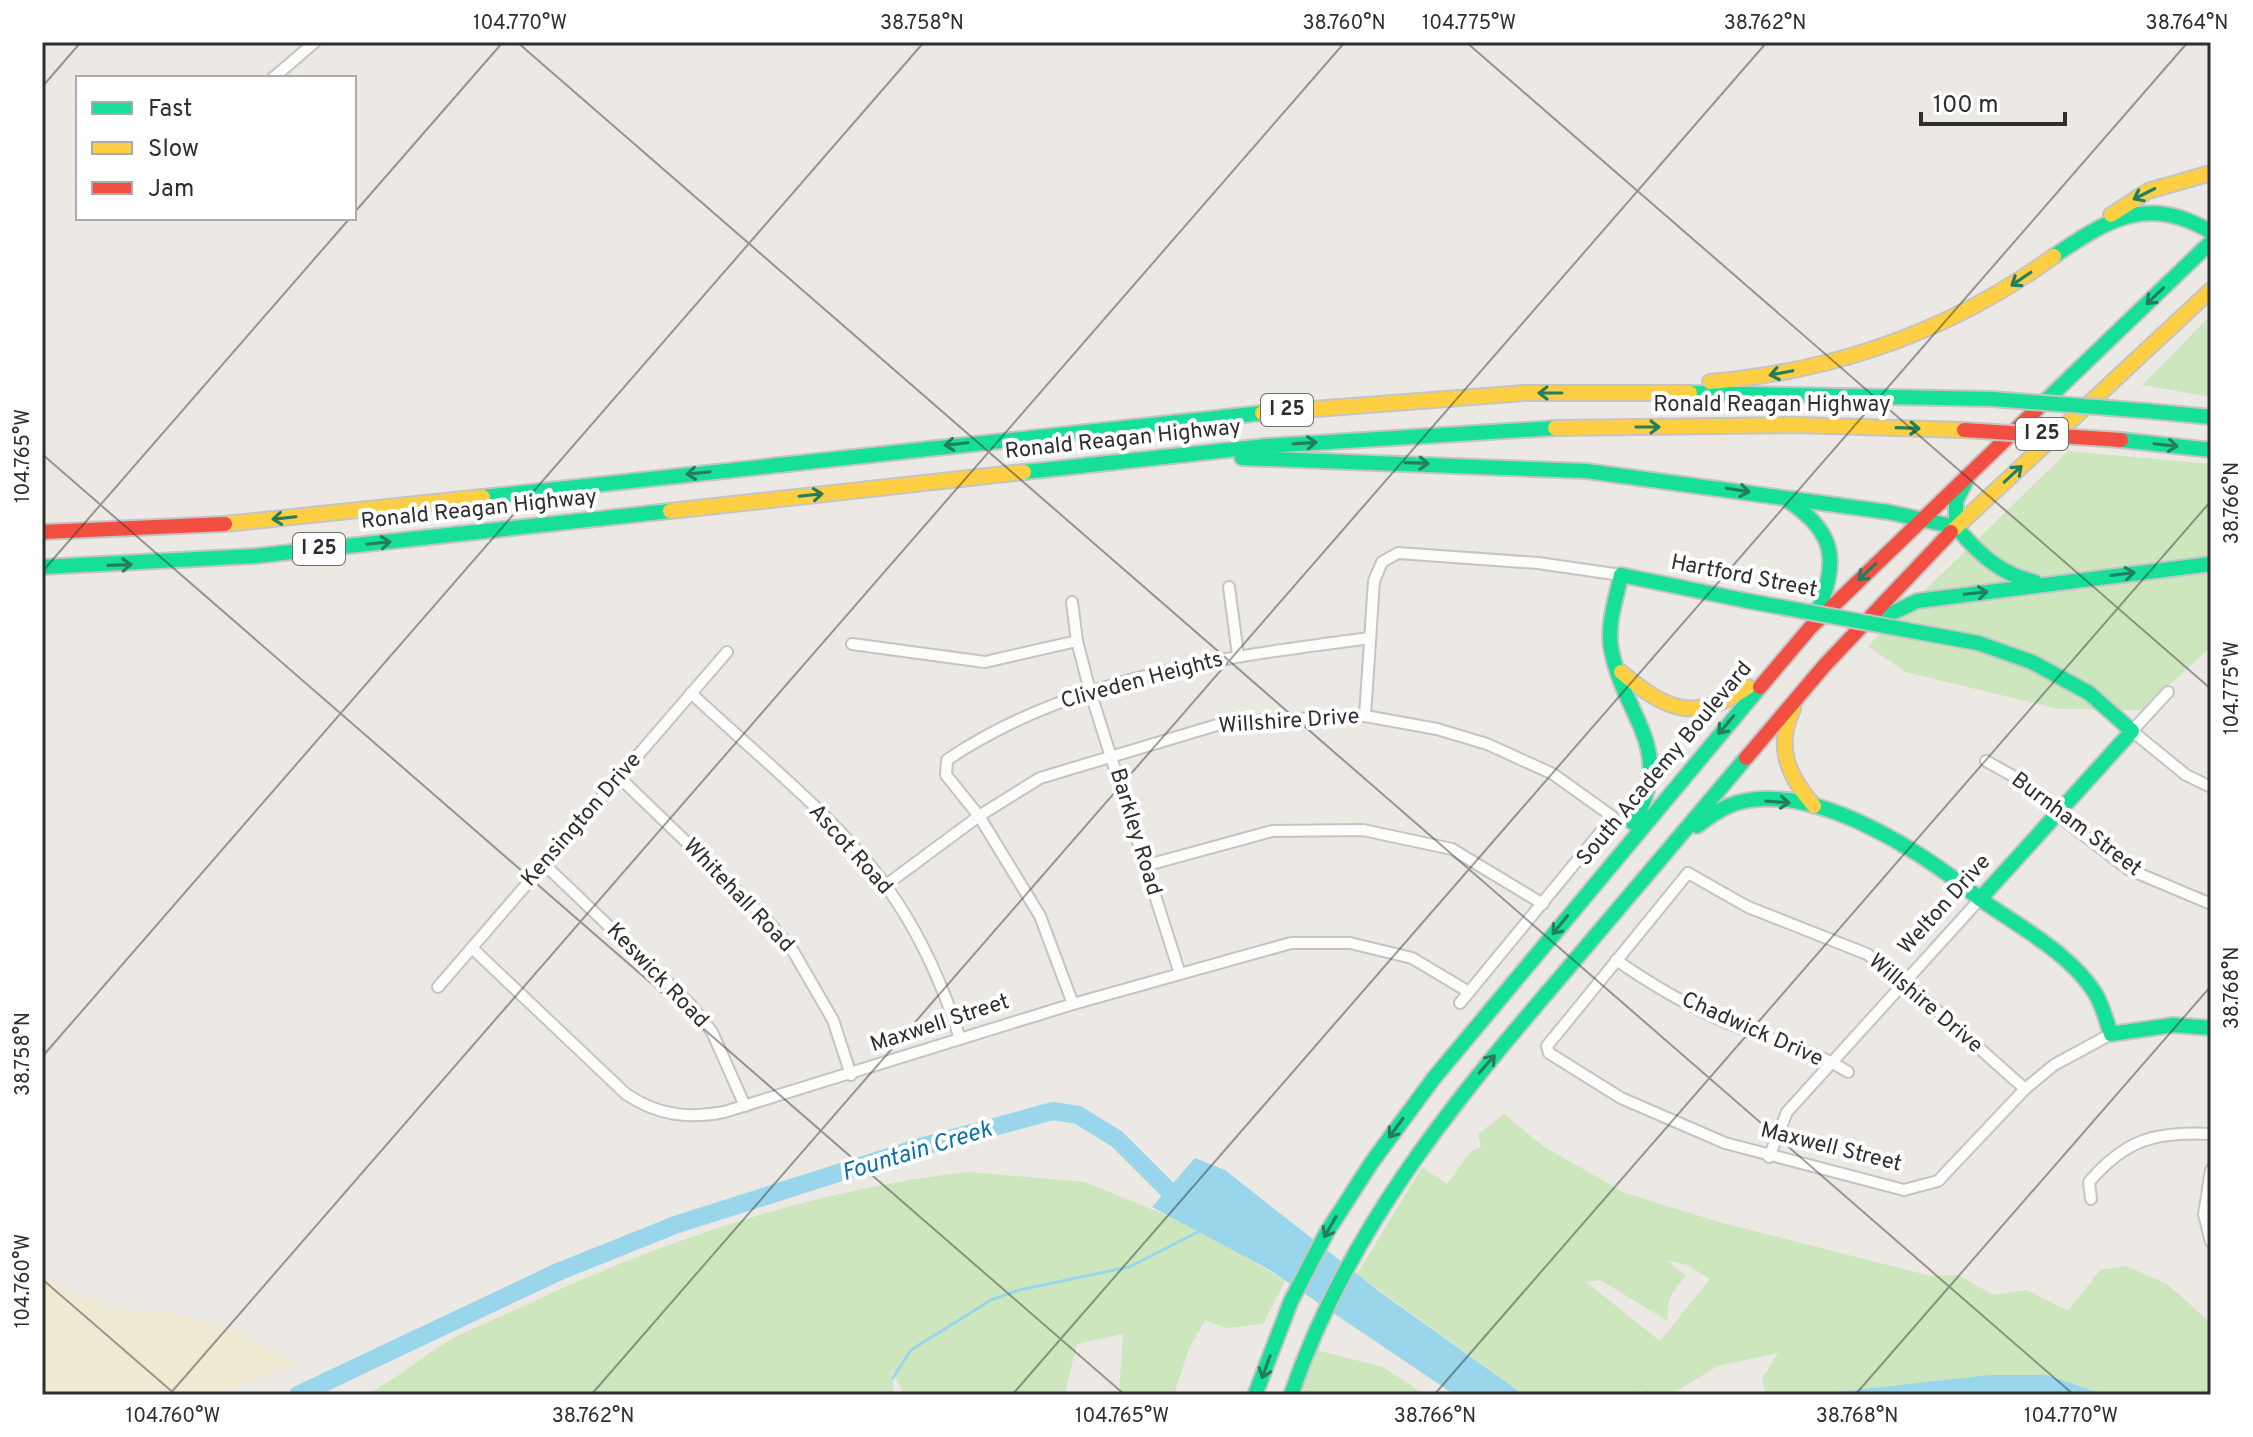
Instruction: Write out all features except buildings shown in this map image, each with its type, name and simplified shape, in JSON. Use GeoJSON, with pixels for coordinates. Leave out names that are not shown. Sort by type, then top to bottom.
{"type":"FeatureCollection","features":[{"type":"Feature","properties":{"kind":"main road"},"geometry":{"type":"LineString","coordinates":[[1595,393],[1749,379],[1874,350],[1965,312],[2010,287],[2148,191],[2211,173]]}},
{"type":"Feature","properties":{"kind":"main road"},"geometry":{"type":"LineString","coordinates":[[2086,236],[2117,219],[2150,210],[2178,214],[2211,232]]}},
{"type":"Feature","properties":{"kind":"main road","name":"South Academy Boulevard"},"geometry":{"type":"LineString","coordinates":[[1255,1395],[1276,1339],[1327,1232],[1372,1162],[1434,1078],[1602,874],[1810,628],[2211,242]]}},
{"type":"Feature","properties":{"kind":"main road"},"geometry":{"type":"LineString","coordinates":[[1291,1395],[1309,1345],[1341,1275],[1404,1170],[1457,1098],[1663,858],[1765,731],[1825,665],[1956,527],[2211,290]]}},
{"type":"Feature","properties":{"kind":"main road","name":"Ronald Reagan Highway"},"geometry":{"type":"LineString","coordinates":[[42,532],[160,529],[257,521],[1296,409],[1525,393],[1992,399],[2211,417]]}},
{"type":"Feature","properties":{"kind":"main road","name":"Ronald Reagan Highway"},"geometry":{"type":"LineString","coordinates":[[42,567],[255,556],[1266,446],[1536,428],[1794,425],[1964,430],[2121,440],[2211,450]]}},
{"type":"Feature","properties":{"kind":"main road"},"geometry":{"type":"LineString","coordinates":[[1200,455],[1586,471],[1923,518],[1956,527],[1993,568],[2015,579],[2045,584]]}},
{"type":"Feature","properties":{"kind":"main road"},"geometry":{"type":"LineString","coordinates":[[1956,527],[1956,501],[1969,475]]}},
{"type":"Feature","properties":{"kind":"main road"},"geometry":{"type":"LineString","coordinates":[[1781,497],[1807,512],[1831,546],[1833,567],[1829,586],[1810,628]]}},
{"type":"Feature","properties":{"kind":"main road"},"geometry":{"type":"LineString","coordinates":[[1852,637],[1899,606],[1917,601],[2211,564]]}},
{"type":"Feature","properties":{"kind":"main road"},"geometry":{"type":"LineString","coordinates":[[1602,874],[1647,799],[1653,780],[1653,762],[1647,741],[1611,649],[1610,624],[1621,575]]}},
{"type":"Feature","properties":{"kind":"main road","name":"Hartford Street"},"geometry":{"type":"LineString","coordinates":[[1621,575],[1978,643],[2032,662],[2089,693],[2132,731]]}},
{"type":"Feature","properties":{"kind":"main road"},"geometry":{"type":"LineString","coordinates":[[1618,668],[1661,704],[1692,711],[1721,706],[1776,665]]}},
{"type":"Feature","properties":{"kind":"main road"},"geometry":{"type":"LineString","coordinates":[[1814,806],[1791,781],[1782,743],[1789,716],[1825,665]]}},
{"type":"Feature","properties":{"kind":"main road","name":"Welton Drive"},"geometry":{"type":"LineString","coordinates":[[1980,899],[2132,731]]}},
{"type":"Feature","properties":{"kind":"main road"},"geometry":{"type":"LineString","coordinates":[[1663,858],[1719,810],[1746,801],[1814,806],[1916,850],[2071,968],[2095,993],[2111,1034]]}},
{"type":"Feature","properties":{"kind":"main road","name":"Maxwell Street"},"geometry":{"type":"LineString","coordinates":[[2111,1034],[2153,1025],[2211,1028]]}},
{"type":"Feature","properties":{"kind":"street"},"geometry":{"type":"LineString","coordinates":[[275,76],[315,42]]}},
{"type":"Feature","properties":{"kind":"street","name":"Hartford Street"},"geometry":{"type":"LineString","coordinates":[[1365,716],[1374,581],[1382,562],[1398,553],[1538,563],[1621,575]]}},
{"type":"Feature","properties":{"kind":"street"},"geometry":{"type":"LineString","coordinates":[[1229,587],[1238,655]]}},
{"type":"Feature","properties":{"kind":"street","name":"Barkley Road"},"geometry":{"type":"LineString","coordinates":[[1072,602],[1077,641],[1090,691],[1180,974]]}},
{"type":"Feature","properties":{"kind":"street","name":"Cliveden Heights"},"geometry":{"type":"LineString","coordinates":[[979,816],[946,775],[947,760],[991,730],[1090,691],[1238,655],[1370,638]]}},
{"type":"Feature","properties":{"kind":"street"},"geometry":{"type":"LineString","coordinates":[[852,644],[985,662],[1077,641]]}},
{"type":"Feature","properties":{"kind":"street","name":"Kensington Drive"},"geometry":{"type":"LineString","coordinates":[[438,987],[727,652]]}},
{"type":"Feature","properties":{"kind":"street","name":"Welton Drive"},"geometry":{"type":"LineString","coordinates":[[2132,731],[2168,692]]}},
{"type":"Feature","properties":{"kind":"street","name":"Ascot Road"},"geometry":{"type":"LineString","coordinates":[[691,693],[845,838],[886,885],[916,932],[946,996],[960,1039]]}},
{"type":"Feature","properties":{"kind":"street","name":"Willshire Drive"},"geometry":{"type":"LineString","coordinates":[[886,885],[979,816],[1040,778],[1227,722],[1365,716],[1437,729],[1487,744],[1553,774],[1613,817],[1543,904]]}},
{"type":"Feature","properties":{"kind":"street","name":"Hartford Street"},"geometry":{"type":"LineString","coordinates":[[2132,731],[2186,775],[2211,787]]}},
{"type":"Feature","properties":{"kind":"street","name":"Burnham Street"},"geometry":{"type":"LineString","coordinates":[[1986,761],[2027,784],[2056,814],[2128,869],[2211,904]]}},
{"type":"Feature","properties":{"kind":"street","name":"Whitehall Road"},"geometry":{"type":"LineString","coordinates":[[619,777],[766,919],[793,951],[833,1020],[851,1075]]}},
{"type":"Feature","properties":{"kind":"street"},"geometry":{"type":"LineString","coordinates":[[979,816],[1040,916],[1073,1004]]}},
{"type":"Feature","properties":{"kind":"street"},"geometry":{"type":"LineString","coordinates":[[1144,866],[1272,831],[1363,830],[1452,849],[1543,904],[1460,1003]]}},
{"type":"Feature","properties":{"kind":"street","name":"Keswick Road"},"geometry":{"type":"LineString","coordinates":[[544,864],[690,1004],[718,1043],[745,1106]]}},
{"type":"Feature","properties":{"kind":"street","name":"Willshire Drive"},"geometry":{"type":"LineString","coordinates":[[1616,960],[1688,873],[1748,907],[1867,954],[1905,982],[2025,1089]]}},
{"type":"Feature","properties":{"kind":"street","name":"Welton Drive"},"geometry":{"type":"LineString","coordinates":[[1769,1157],[1787,1112],[1980,899]]}},
{"type":"Feature","properties":{"kind":"street","name":"Maxwell Street"},"geometry":{"type":"LineString","coordinates":[[472,948],[639,1103],[677,1116],[706,1116],[745,1106],[1073,1004],[1291,943],[1350,943],[1412,958],[1469,992]]}},
{"type":"Feature","properties":{"kind":"street","name":"Maxwell Street"},"geometry":{"type":"LineString","coordinates":[[1616,960],[1547,1046],[1549,1053],[1621,1098],[1712,1138],[1769,1157],[1904,1190],[1938,1181],[2025,1089],[2054,1065],[2111,1034]]}},
{"type":"Feature","properties":{"kind":"street","name":"Chadwick Drive"},"geometry":{"type":"LineString","coordinates":[[1616,960],[1684,1001],[1739,1028],[1808,1051],[1848,1072]]}},
{"type":"Feature","properties":{"kind":"street"},"geometry":{"type":"LineString","coordinates":[[2091,1199],[2089,1182],[2109,1158],[2133,1143],[2173,1132],[2211,1134]]}},
{"type":"Feature","properties":{"kind":"street"},"geometry":{"type":"LineString","coordinates":[[2211,1170],[2204,1214],[2211,1242]]}},
{"type":"Feature","properties":{"kind":"green space"},"geometry":{"type":"Polygon","coordinates":[[[2211,315],[2211,397],[2142,385],[2211,315]]]}},
{"type":"Feature","properties":{"kind":"green space"},"geometry":{"type":"Polygon","coordinates":[[[2068,451],[2211,464],[2211,647],[2142,710],[2059,709],[1905,672],[1868,646],[2068,451]]]}},
{"type":"Feature","properties":{"kind":"green space"},"geometry":{"type":"Polygon","coordinates":[[[1504,1114],[1543,1146],[1625,1193],[1719,1222],[1931,1276],[1959,1275],[1993,1295],[2027,1290],[2068,1311],[2100,1270],[2126,1266],[2167,1284],[2211,1323],[2211,1395],[2106,1395],[2047,1375],[1820,1395],[1766,1395],[1762,1379],[1778,1353],[1718,1366],[1670,1395],[1646,1395],[1641,1390],[1636,1395],[1524,1395],[1357,1274],[1422,1167],[1447,1184],[1471,1151],[1481,1147],[1478,1134],[1504,1114]],[[1667,1260],[1686,1276],[1671,1296],[1668,1321],[1600,1280],[1586,1282],[1660,1341],[1710,1279],[1687,1265],[1667,1260]]]}},
{"type":"Feature","properties":{"kind":"green space"},"geometry":{"type":"Polygon","coordinates":[[[968,1172],[1085,1182],[1202,1230],[1285,1281],[1263,1324],[1225,1328],[1205,1320],[1189,1349],[1175,1391],[1179,1395],[1119,1395],[1123,1334],[1077,1344],[1066,1389],[1068,1395],[904,1395],[892,1370],[894,1395],[364,1395],[465,1332],[580,1280],[688,1238],[798,1204],[911,1180],[968,1172]]]}},
{"type":"Feature","properties":{"kind":"green space"},"geometry":{"type":"Polygon","coordinates":[[[1316,1350],[1383,1367],[1426,1395],[1299,1395],[1316,1350]]]}},
{"type":"Feature","properties":{"kind":"sand"},"geometry":{"type":"Polygon","coordinates":[[[42,1272],[60,1287],[110,1309],[170,1312],[231,1330],[297,1363],[214,1395],[42,1395],[42,1272]]]}},
{"type":"Feature","properties":{"kind":"water"},"geometry":{"type":"Polygon","coordinates":[[[1195,1158],[1225,1170],[1380,1292],[1524,1395],[1455,1395],[1268,1269],[1152,1207],[1195,1158]]]}},
{"type":"Feature","properties":{"kind":"water"},"geometry":{"type":"Polygon","coordinates":[[[1989,1375],[2047,1375],[2106,1395],[1810,1395],[1989,1375]]]}},
{"type":"Feature","properties":{"kind":"waterway","name":"Fountain Creek"},"geometry":{"type":"LineString","coordinates":[[298,1395],[560,1271],[675,1225],[920,1147],[1053,1111],[1078,1115],[1117,1139],[1183,1205]]}},
{"type":"Feature","properties":{"kind":"waterway"},"geometry":{"type":"LineString","coordinates":[[893,1378],[911,1350],[991,1300],[1019,1290],[1129,1267],[1202,1230]]}},
{"type":"Feature","properties":{"kind":"traffic: fast"},"geometry":{"type":"LineString","coordinates":[[2054,256],[2111,222],[2148,213],[2189,221],[2211,232]]}},
{"type":"Feature","properties":{"kind":"traffic: fast"},"geometry":{"type":"LineString","coordinates":[[2036,410],[2211,242]]}},
{"type":"Feature","properties":{"kind":"traffic: fast"},"geometry":{"type":"LineString","coordinates":[[1690,393],[1992,399]]}},
{"type":"Feature","properties":{"kind":"traffic: fast"},"geometry":{"type":"LineString","coordinates":[[1992,399],[2148,411]]}},
{"type":"Feature","properties":{"kind":"traffic: fast"},"geometry":{"type":"LineString","coordinates":[[2148,411],[2211,417]]}},
{"type":"Feature","properties":{"kind":"traffic: fast"},"geometry":{"type":"LineString","coordinates":[[483,497],[1262,413]]}},
{"type":"Feature","properties":{"kind":"traffic: fast"},"geometry":{"type":"LineString","coordinates":[[1024,472],[1266,446],[1555,428]]}},
{"type":"Feature","properties":{"kind":"traffic: fast"},"geometry":{"type":"LineString","coordinates":[[2121,440],[2211,450]]}},
{"type":"Feature","properties":{"kind":"traffic: fast"},"geometry":{"type":"LineString","coordinates":[[1242,458],[1586,471],[1888,512],[1956,527]]}},
{"type":"Feature","properties":{"kind":"traffic: fast"},"geometry":{"type":"LineString","coordinates":[[1965,483],[1956,501],[1956,527],[1991,562],[2011,574],[2035,582]]}},
{"type":"Feature","properties":{"kind":"traffic: fast"},"geometry":{"type":"LineString","coordinates":[[1790,502],[1818,527],[1829,552],[1828,581],[1816,616]]}},
{"type":"Feature","properties":{"kind":"traffic: fast"},"geometry":{"type":"LineString","coordinates":[[42,567],[255,556],[670,511]]}},
{"type":"Feature","properties":{"kind":"traffic: fast"},"geometry":{"type":"LineString","coordinates":[[1878,620],[1917,601],[2211,564]]}},
{"type":"Feature","properties":{"kind":"traffic: fast"},"geometry":{"type":"LineString","coordinates":[[1621,575],[1748,601]]}},
{"type":"Feature","properties":{"kind":"traffic: fast"},"geometry":{"type":"LineString","coordinates":[[1621,575],[1611,621],[1611,648],[1617,673],[1649,753],[1650,774],[1645,797],[1633,823]]}},
{"type":"Feature","properties":{"kind":"traffic: fast"},"geometry":{"type":"LineString","coordinates":[[1748,601],[1978,643]]}},
{"type":"Feature","properties":{"kind":"traffic: fast"},"geometry":{"type":"LineString","coordinates":[[1978,643],[2032,662],[2089,693],[2132,731],[1980,899],[2072,965],[2095,993],[2111,1034],[2173,1025],[2211,1028]]}},
{"type":"Feature","properties":{"kind":"traffic: fast"},"geometry":{"type":"LineString","coordinates":[[1255,1395],[1291,1301],[1327,1232],[1372,1162],[1434,1078],[1760,687]]}},
{"type":"Feature","properties":{"kind":"traffic: fast"},"geometry":{"type":"LineString","coordinates":[[1291,1395],[1314,1336],[1341,1280],[1404,1175],[1517,1028],[1746,758]]}},
{"type":"Feature","properties":{"kind":"traffic: fast"},"geometry":{"type":"LineString","coordinates":[[1697,826],[1740,802],[1770,799],[1802,803],[1835,812],[1900,843],[1980,899]]}},
{"type":"Feature","properties":{"kind":"traffic: slow"},"geometry":{"type":"LineString","coordinates":[[2111,215],[2148,191],[2211,173]]}},
{"type":"Feature","properties":{"kind":"traffic: slow"},"geometry":{"type":"LineString","coordinates":[[1710,382],[1802,368],[1891,343],[1975,306],[2054,256]]}},
{"type":"Feature","properties":{"kind":"traffic: slow"},"geometry":{"type":"LineString","coordinates":[[1951,532],[2211,290]]}},
{"type":"Feature","properties":{"kind":"traffic: slow"},"geometry":{"type":"LineString","coordinates":[[1262,413],[1525,393],[1690,393]]}},
{"type":"Feature","properties":{"kind":"traffic: slow"},"geometry":{"type":"LineString","coordinates":[[1555,428],[1794,425],[1964,430]]}},
{"type":"Feature","properties":{"kind":"traffic: slow"},"geometry":{"type":"LineString","coordinates":[[670,511],[1024,472]]}},
{"type":"Feature","properties":{"kind":"traffic: slow"},"geometry":{"type":"LineString","coordinates":[[225,524],[483,497]]}},
{"type":"Feature","properties":{"kind":"traffic: slow"},"geometry":{"type":"LineString","coordinates":[[1621,672],[1653,696],[1682,708],[1712,705],[1748,687]]}},
{"type":"Feature","properties":{"kind":"traffic: slow"},"geometry":{"type":"LineString","coordinates":[[1793,709],[1785,736],[1787,760],[1797,784],[1814,806]]}},
{"type":"Feature","properties":{"kind":"traffic: jam"},"geometry":{"type":"LineString","coordinates":[[1760,687],[1810,628],[2036,410]]}},
{"type":"Feature","properties":{"kind":"traffic: jam"},"geometry":{"type":"LineString","coordinates":[[1964,430],[2121,440]]}},
{"type":"Feature","properties":{"kind":"traffic: jam"},"geometry":{"type":"LineString","coordinates":[[42,532],[225,524]]}},
{"type":"Feature","properties":{"kind":"traffic: jam"},"geometry":{"type":"LineString","coordinates":[[1746,758],[1825,665],[1951,532]]}}]}
